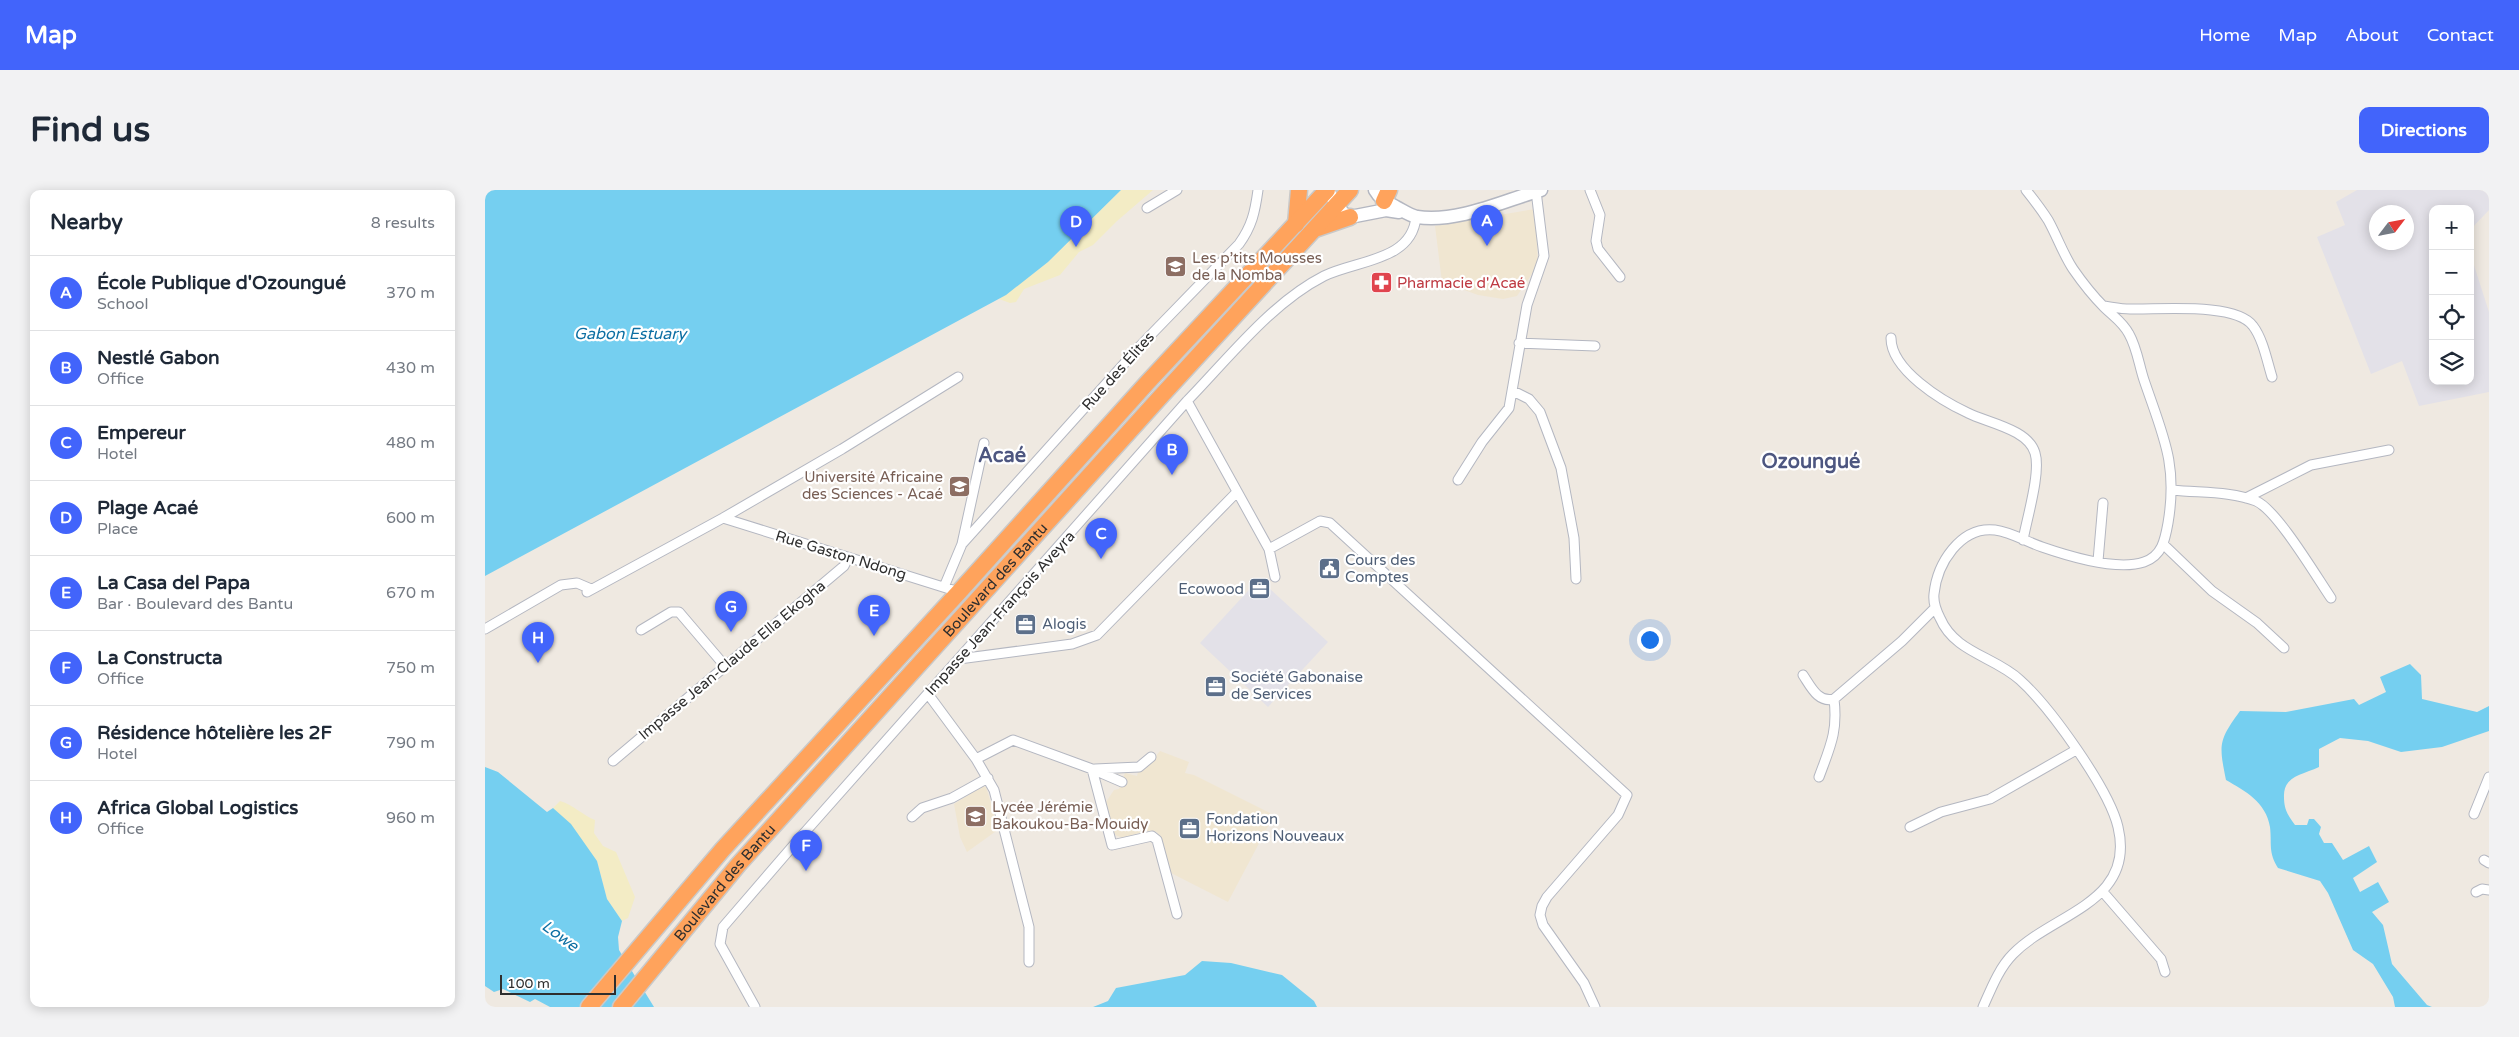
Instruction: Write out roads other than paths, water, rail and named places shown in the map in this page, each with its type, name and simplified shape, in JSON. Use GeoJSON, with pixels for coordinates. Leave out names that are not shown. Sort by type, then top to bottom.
{"type":"FeatureCollection","features":[{"type":"Feature","properties":{"kind":"highway"},"geometry":{"type":"LineString","coordinates":[[1296,224],[1299,190]]}},
{"type":"Feature","properties":{"kind":"highway","name":"Boulevard des Bantu"},"geometry":{"type":"LineString","coordinates":[[589,1007],[717,856],[951,590],[1327,190]]}},
{"type":"Feature","properties":{"kind":"highway","name":"Boulevard des Bantu"},"geometry":{"type":"LineString","coordinates":[[621,1007],[738,865],[1350,190]]}},
{"type":"Feature","properties":{"kind":"highway"},"geometry":{"type":"LineString","coordinates":[[1311,231],[1350,217]]}},
{"type":"Feature","properties":{"kind":"street"},"geometry":{"type":"LineString","coordinates":[[1147,208],[1177,190]]}},
{"type":"Feature","properties":{"kind":"street","name":"Rue des Élites"},"geometry":{"type":"LineString","coordinates":[[962,544],[1140,346],[1239,244],[1250,229],[1254,218],[1258,190]]}},
{"type":"Feature","properties":{"kind":"street"},"geometry":{"type":"LineString","coordinates":[[1327,190],[1343,213],[1350,217],[1386,210],[1411,215],[1464,213],[1539,191],[1544,256],[1541,269],[1530,293],[1519,343],[1509,408],[1482,442],[1458,480]]}},
{"type":"Feature","properties":{"kind":"street"},"geometry":{"type":"LineString","coordinates":[[1590,190],[1600,215],[1596,241],[1598,249],[1621,277]]}},
{"type":"Feature","properties":{"kind":"street"},"geometry":{"type":"LineString","coordinates":[[1983,1007],[1998,975],[2011,955],[2025,943],[2103,892],[2113,877],[2121,844],[2118,824],[2096,778],[2021,681],[2007,670],[1964,648],[1947,631],[1935,608],[1933,596],[1936,584],[1953,546],[1986,530],[2002,532],[2073,556],[2119,564],[2138,563],[2156,555],[2164,545],[2173,490],[2170,462],[2165,442],[2134,343],[2124,325],[2103,306],[2073,269],[2047,218],[2026,190]]}},
{"type":"Feature","properties":{"kind":"street"},"geometry":{"type":"LineString","coordinates":[[1383,194],[1411,215]]}},
{"type":"Feature","properties":{"kind":"street","name":"Impasse Jean-François Aveyra"},"geometry":{"type":"LineString","coordinates":[[755,1007],[720,944],[723,927],[1187,401],[1283,303],[1311,283],[1327,275],[1392,252],[1402,246],[1411,237],[1411,215]]}},
{"type":"Feature","properties":{"kind":"street"},"geometry":{"type":"LineString","coordinates":[[2103,306],[2130,309],[2231,313],[2247,319],[2256,330],[2272,376]]}},
{"type":"Feature","properties":{"kind":"street"},"geometry":{"type":"LineString","coordinates":[[1891,338],[1894,354],[1901,364],[1932,392],[1966,412],[2022,436],[2031,445],[2037,469],[2023,540]]}},
{"type":"Feature","properties":{"kind":"street"},"geometry":{"type":"LineString","coordinates":[[1519,343],[1595,346]]}},
{"type":"Feature","properties":{"kind":"street"},"geometry":{"type":"LineString","coordinates":[[485,629],[561,585],[577,583],[589,590],[723,518],[842,449],[958,377]]}},
{"type":"Feature","properties":{"kind":"street"},"geometry":{"type":"LineString","coordinates":[[1513,390],[1529,399],[1540,412],[1561,468],[1574,538],[1576,579]]}},
{"type":"Feature","properties":{"kind":"street"},"geometry":{"type":"LineString","coordinates":[[1187,401],[1269,549],[1275,577]]}},
{"type":"Feature","properties":{"kind":"street"},"geometry":{"type":"LineString","coordinates":[[951,590],[984,443]]}},
{"type":"Feature","properties":{"kind":"street"},"geometry":{"type":"LineString","coordinates":[[2246,498],[2311,465],[2389,450]]}},
{"type":"Feature","properties":{"kind":"street"},"geometry":{"type":"LineString","coordinates":[[2173,490],[2246,498],[2258,502],[2274,516],[2331,598]]}},
{"type":"Feature","properties":{"kind":"street"},"geometry":{"type":"LineString","coordinates":[[959,659],[1071,644],[1097,635],[1237,492]]}},
{"type":"Feature","properties":{"kind":"street"},"geometry":{"type":"LineString","coordinates":[[2098,561],[2103,503]]}},
{"type":"Feature","properties":{"kind":"street","name":"Rue Gaston Ndong"},"geometry":{"type":"LineString","coordinates":[[723,518],[951,590]]}},
{"type":"Feature","properties":{"kind":"street"},"geometry":{"type":"LineString","coordinates":[[1269,549],[1320,521],[1331,523],[1627,795],[1618,815],[1547,898],[1540,915],[1547,933],[1584,983],[1595,1007]]}},
{"type":"Feature","properties":{"kind":"street"},"geometry":{"type":"LineString","coordinates":[[2164,545],[2212,591],[2257,623],[2284,648]]}},
{"type":"Feature","properties":{"kind":"street","name":"Impasse Jean-Claude Ella Ekogha"},"geometry":{"type":"LineString","coordinates":[[613,761],[844,566],[848,558]]}},
{"type":"Feature","properties":{"kind":"street"},"geometry":{"type":"LineString","coordinates":[[1803,675],[1820,698],[1827,701],[1834,700],[1902,641],[1935,608]]}},
{"type":"Feature","properties":{"kind":"street"},"geometry":{"type":"LineString","coordinates":[[641,630],[671,612],[679,612],[725,666]]}},
{"type":"Feature","properties":{"kind":"street"},"geometry":{"type":"LineString","coordinates":[[928,694],[977,760],[988,778],[1012,854],[1029,927],[1029,962]]}},
{"type":"Feature","properties":{"kind":"street"},"geometry":{"type":"LineString","coordinates":[[1819,777],[1837,722],[1834,700]]}},
{"type":"Feature","properties":{"kind":"street"},"geometry":{"type":"LineString","coordinates":[[977,760],[1013,740],[1122,782]]}},
{"type":"Feature","properties":{"kind":"street"},"geometry":{"type":"LineString","coordinates":[[1910,827],[1941,812],[1990,799],[2076,750]]}},
{"type":"Feature","properties":{"kind":"street"},"geometry":{"type":"LineString","coordinates":[[1092,769],[1139,767],[1151,757]]}},
{"type":"Feature","properties":{"kind":"street"},"geometry":{"type":"LineString","coordinates":[[1092,769],[1111,845],[1151,836],[1157,840],[1177,914]]}},
{"type":"Feature","properties":{"kind":"street"},"geometry":{"type":"LineString","coordinates":[[2474,814],[2489,777]]}},
{"type":"Feature","properties":{"kind":"street"},"geometry":{"type":"LineString","coordinates":[[912,817],[922,808],[953,798],[988,778]]}},
{"type":"Feature","properties":{"kind":"street"},"geometry":{"type":"LineString","coordinates":[[2476,892],[2482,889],[2489,890]]}},
{"type":"Feature","properties":{"kind":"street"},"geometry":{"type":"LineString","coordinates":[[2103,892],[2161,959],[2165,972]]}},
{"type":"Feature","properties":{"kind":"water","name":"Gabon Estuary"},"geometry":{"type":"Polygon","coordinates":[[[485,190],[1121,190],[1048,262],[1006,295],[485,576],[485,190]]]}},
{"type":"Feature","properties":{"kind":"water"},"geometry":{"type":"Polygon","coordinates":[[[2410,664],[2421,675],[2422,699],[2477,712],[2489,706],[2489,731],[2442,747],[2401,752],[2368,741],[2340,738],[2319,749],[2319,767],[2290,780],[2285,790],[2284,802],[2287,812],[2295,825],[2307,825],[2309,819],[2314,819],[2321,827],[2319,834],[2324,843],[2332,843],[2343,860],[2369,846],[2377,862],[2353,878],[2360,892],[2378,882],[2389,902],[2372,912],[2383,925],[2392,964],[2427,1005],[2432,1007],[2395,1007],[2393,997],[2373,964],[2353,950],[2328,893],[2320,881],[2278,868],[2272,852],[2268,818],[2254,798],[2226,780],[2222,759],[2224,737],[2240,711],[2286,712],[2354,699],[2359,705],[2386,692],[2380,677],[2410,664]]]}},
{"type":"Feature","properties":{"kind":"water","name":"Lowe"},"geometry":{"type":"Polygon","coordinates":[[[485,767],[498,772],[547,812],[553,808],[571,824],[597,861],[607,899],[622,921],[618,937],[619,950],[654,1007],[550,1007],[535,999],[530,1002],[503,989],[494,992],[485,986],[485,767]]]}},
{"type":"Feature","properties":{"kind":"water"},"geometry":{"type":"Polygon","coordinates":[[[1202,961],[1231,963],[1282,975],[1314,1001],[1317,1007],[1093,1007],[1108,1001],[1116,988],[1185,975],[1202,961]]]}},
{"type":"Feature","properties":{"kind":"place","name":"École Publique d'Ozoungué"},"geometry":{"type":"Point","coordinates":[1487,246]}},
{"type":"Feature","properties":{"kind":"place","name":"Plage Acaé"},"geometry":{"type":"Point","coordinates":[1076,247]}},
{"type":"Feature","properties":{"kind":"place","name":"Les p’tits Mousses de la Nomba"},"geometry":{"type":"Point","coordinates":[1176,267]}},
{"type":"Feature","properties":{"kind":"place","name":"Pharmacie d'Acaé"},"geometry":{"type":"Point","coordinates":[1381,283]}},
{"type":"Feature","properties":{"kind":"place","name":"Nestlé Gabon"},"geometry":{"type":"Point","coordinates":[1172,475]}},
{"type":"Feature","properties":{"kind":"place","name":"Université Africaine des Sciences - Acaé"},"geometry":{"type":"Point","coordinates":[959,486]}},
{"type":"Feature","properties":{"kind":"place","name":"Empereur"},"geometry":{"type":"Point","coordinates":[1101,559]}},
{"type":"Feature","properties":{"kind":"place","name":"Cours des Comptes"},"geometry":{"type":"Point","coordinates":[1329,569]}},
{"type":"Feature","properties":{"kind":"place","name":"Ecowood"},"geometry":{"type":"Point","coordinates":[1260,589]}},
{"type":"Feature","properties":{"kind":"place","name":"Alogis"},"geometry":{"type":"Point","coordinates":[1026,624]}},
{"type":"Feature","properties":{"kind":"place","name":"Résidence hôtelière les 2F"},"geometry":{"type":"Point","coordinates":[731,632]}},
{"type":"Feature","properties":{"kind":"place","name":"La Casa del Papa"},"geometry":{"type":"Point","coordinates":[874,636]}},
{"type":"Feature","properties":{"kind":"place","name":"Africa Global Logistics"},"geometry":{"type":"Point","coordinates":[538,663]}},
{"type":"Feature","properties":{"kind":"place","name":"Société Gabonaise de Services"},"geometry":{"type":"Point","coordinates":[1215,686]}},
{"type":"Feature","properties":{"kind":"place","name":"Lycée Jérémie Bakoukou-Ba-Mouidy"},"geometry":{"type":"Point","coordinates":[976,816]}},
{"type":"Feature","properties":{"kind":"place","name":"Fondation Horizons Nouveaux"},"geometry":{"type":"Point","coordinates":[1190,828]}},
{"type":"Feature","properties":{"kind":"place","name":"La Constructa"},"geometry":{"type":"Point","coordinates":[806,871]}},
{"type":"Feature","properties":{"kind":"district","name":"Acaé"},"geometry":{"type":"Point","coordinates":[1002,456]}},
{"type":"Feature","properties":{"kind":"district","name":"Ozoungué"},"geometry":{"type":"Point","coordinates":[1811,462]}}]}
